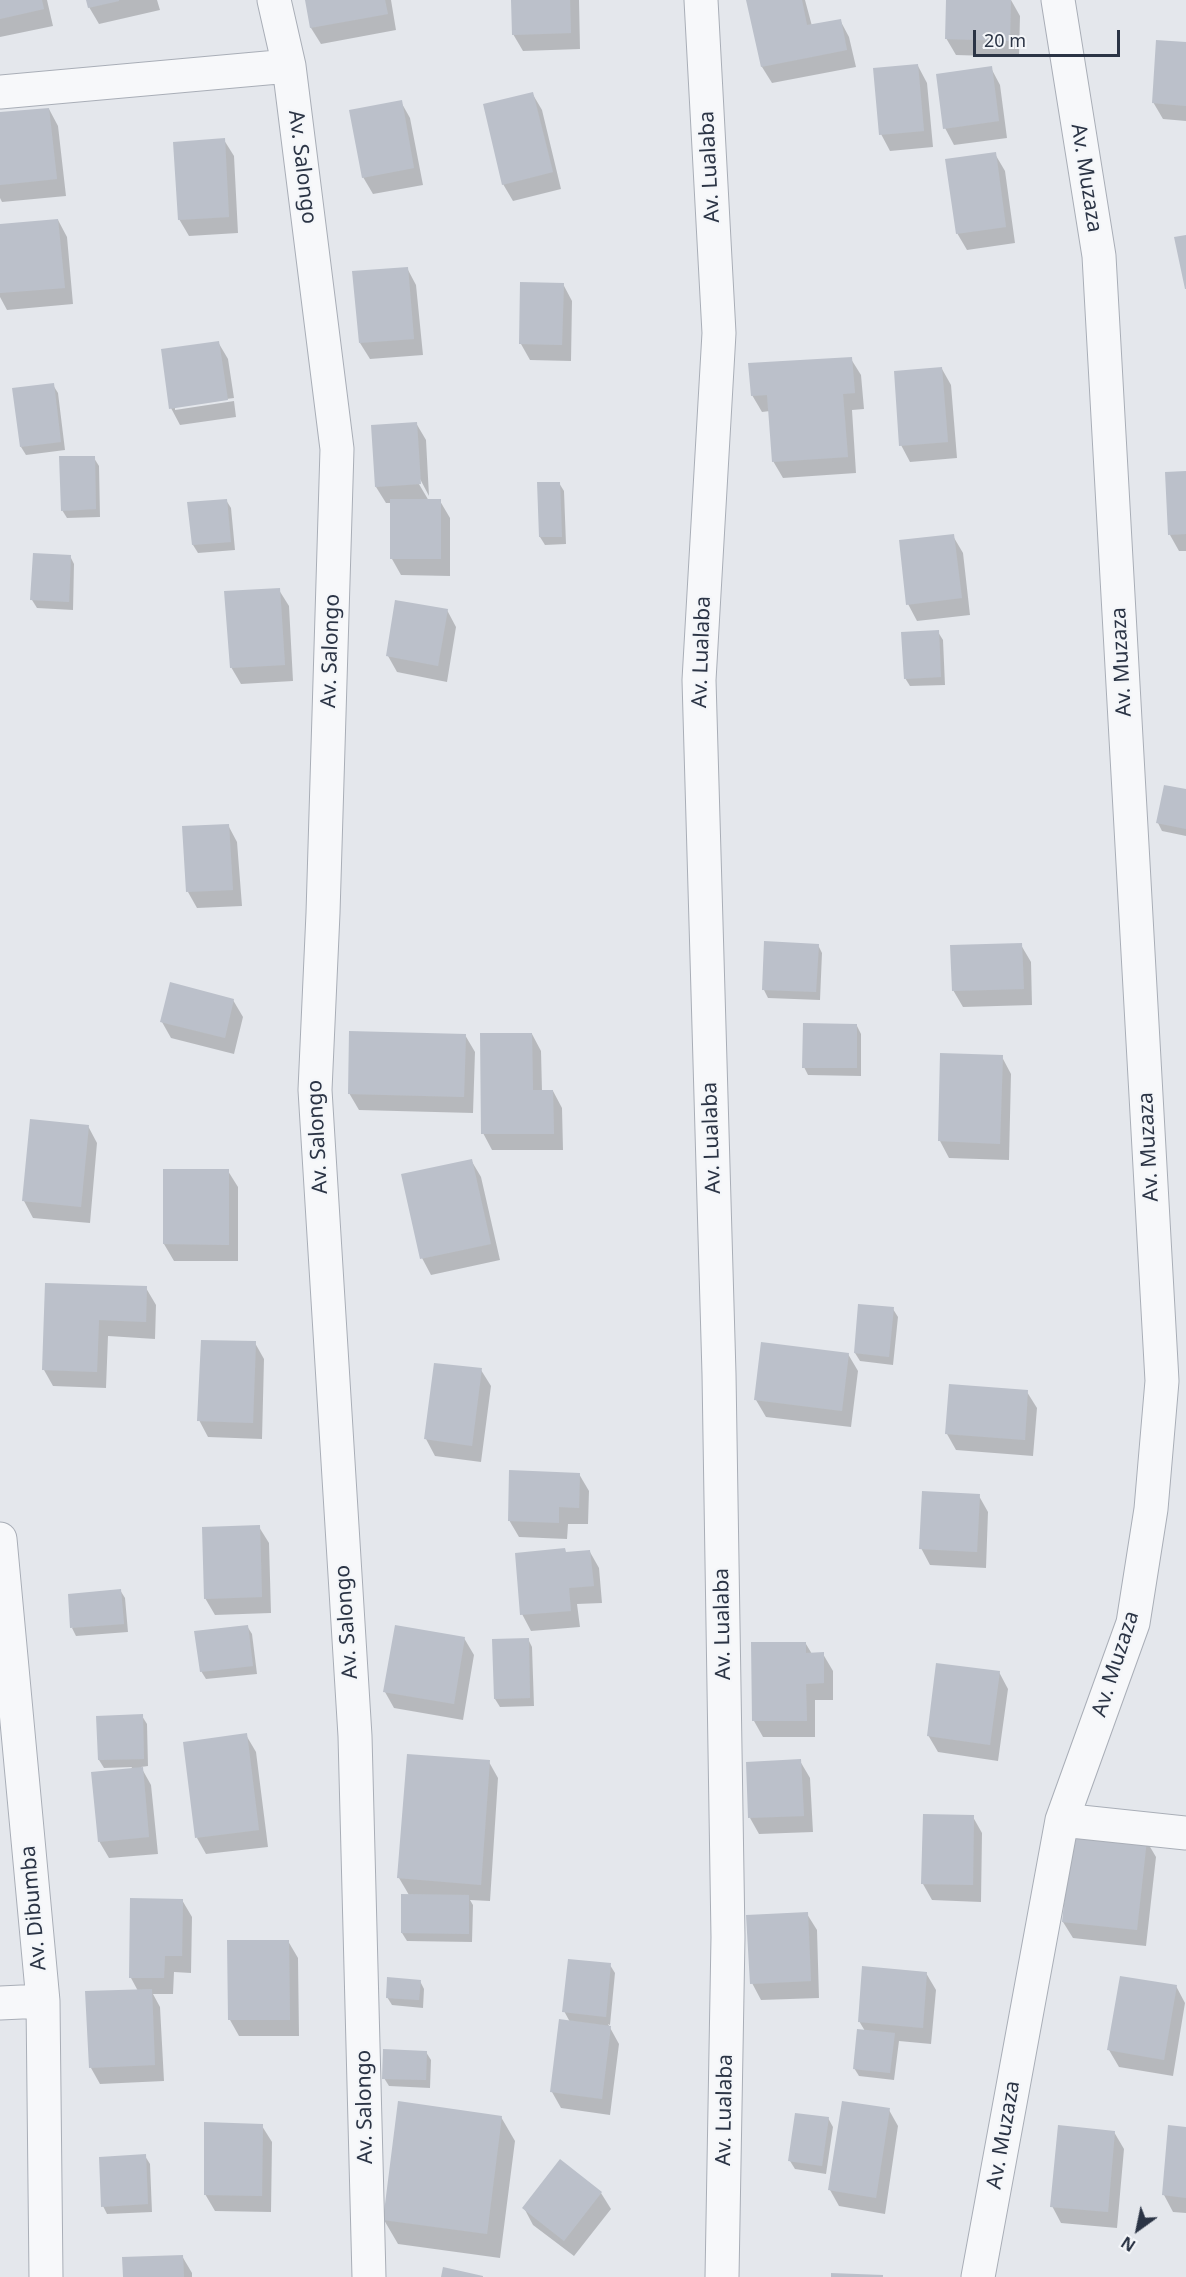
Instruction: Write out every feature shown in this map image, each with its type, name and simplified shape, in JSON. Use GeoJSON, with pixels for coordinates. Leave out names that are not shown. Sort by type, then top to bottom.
{"type":"FeatureCollection","features":[{"type":"Feature","properties":{"kind":"street","name":"Av. Salongo"},"geometry":{"type":"LineString","coordinates":[[274,0],[289,66],[337,449],[323,913],[315,1089],[355,1736],[369,2277]]}},
{"type":"Feature","properties":{"kind":"street","name":"Av. Lualaba"},"geometry":{"type":"LineString","coordinates":[[701,0],[719,333],[699,680],[719,1374],[727,1901],[722,2277]]}},
{"type":"Feature","properties":{"kind":"street","name":"Av. Muzaza"},"geometry":{"type":"LineString","coordinates":[[978,2277],[1062,1820],[1133,1623],[1151,1509],[1162,1381],[1099,256],[1058,0]]}},
{"type":"Feature","properties":{"kind":"street"},"geometry":{"type":"LineString","coordinates":[[0,92],[289,66]]}},
{"type":"Feature","properties":{"kind":"street","name":"Av. Dibumba"},"geometry":{"type":"LineString","coordinates":[[0,1539],[43,2001],[46,2277]]}},
{"type":"Feature","properties":{"kind":"street"},"geometry":{"type":"LineString","coordinates":[[1062,1820],[1186,1833]]}},
{"type":"Feature","properties":{"kind":"street"},"geometry":{"type":"LineString","coordinates":[[0,2003],[43,2001]]}},
{"type":"Feature","properties":{"kind":"building"},"geometry":{"type":"Polygon","coordinates":[[[0,0],[42,0],[44,9],[0,19],[0,0]]]}},
{"type":"Feature","properties":{"kind":"building"},"geometry":{"type":"Polygon","coordinates":[[[86,0],[119,0],[119,1],[88,8],[86,0]]]}},
{"type":"Feature","properties":{"kind":"building"},"geometry":{"type":"Polygon","coordinates":[[[305,0],[385,0],[388,14],[310,28],[305,0]]]}},
{"type":"Feature","properties":{"kind":"building"},"geometry":{"type":"Polygon","coordinates":[[[511,0],[570,0],[571,33],[512,35],[511,0]]]}},
{"type":"Feature","properties":{"kind":"building"},"geometry":{"type":"Polygon","coordinates":[[[746,0],[802,0],[807,25],[841,19],[847,50],[761,67],[746,0]]]}},
{"type":"Feature","properties":{"kind":"building"},"geometry":{"type":"Polygon","coordinates":[[[946,0],[1011,0],[1010,41],[945,39],[946,0]]]}},
{"type":"Feature","properties":{"kind":"building"},"geometry":{"type":"Polygon","coordinates":[[[1156,40],[1186,42],[1186,106],[1152,103],[1156,40]]]}},
{"type":"Feature","properties":{"kind":"building"},"geometry":{"type":"Polygon","coordinates":[[[918,64],[924,131],[879,135],[873,68],[918,64]]]}},
{"type":"Feature","properties":{"kind":"building"},"geometry":{"type":"Polygon","coordinates":[[[992,66],[999,121],[943,129],[936,74],[992,66]]]}},
{"type":"Feature","properties":{"kind":"building"},"geometry":{"type":"Polygon","coordinates":[[[533,92],[553,172],[502,185],[483,104],[533,92]]]}},
{"type":"Feature","properties":{"kind":"building"},"geometry":{"type":"Polygon","coordinates":[[[402,100],[414,168],[362,178],[349,110],[402,100]]]}},
{"type":"Feature","properties":{"kind":"building"},"geometry":{"type":"Polygon","coordinates":[[[49,108],[57,179],[0,185],[0,112],[49,108]]]}},
{"type":"Feature","properties":{"kind":"building"},"geometry":{"type":"Polygon","coordinates":[[[225,138],[229,217],[178,220],[173,142],[225,138]]]}},
{"type":"Feature","properties":{"kind":"building"},"geometry":{"type":"Polygon","coordinates":[[[996,152],[1006,227],[956,234],[945,159],[996,152]]]}},
{"type":"Feature","properties":{"kind":"building"},"geometry":{"type":"Polygon","coordinates":[[[58,219],[65,288],[0,293],[0,224],[58,219]]]}},
{"type":"Feature","properties":{"kind":"building"},"geometry":{"type":"Polygon","coordinates":[[[1186,235],[1186,289],[1185,289],[1174,237],[1186,235]]]}},
{"type":"Feature","properties":{"kind":"building"},"geometry":{"type":"Polygon","coordinates":[[[408,267],[414,339],[359,343],[352,271],[408,267]]]}},
{"type":"Feature","properties":{"kind":"building"},"geometry":{"type":"Polygon","coordinates":[[[520,282],[564,283],[562,345],[519,344],[520,282]]]}},
{"type":"Feature","properties":{"kind":"building"},"geometry":{"type":"Polygon","coordinates":[[[219,341],[228,400],[169,409],[161,349],[219,341]]]}},
{"type":"Feature","properties":{"kind":"building"},"geometry":{"type":"Polygon","coordinates":[[[852,357],[855,393],[843,394],[848,457],[772,462],[767,395],[751,396],[748,363],[852,357]]]}},
{"type":"Feature","properties":{"kind":"building"},"geometry":{"type":"Polygon","coordinates":[[[942,367],[948,442],[899,446],[894,371],[942,367]]]}},
{"type":"Feature","properties":{"kind":"building"},"geometry":{"type":"Polygon","coordinates":[[[54,383],[61,442],[20,447],[12,388],[54,383]]]}},
{"type":"Feature","properties":{"kind":"building"},"geometry":{"type":"Polygon","coordinates":[[[417,422],[421,484],[375,487],[371,425],[417,422]]]}},
{"type":"Feature","properties":{"kind":"building"},"geometry":{"type":"Polygon","coordinates":[[[59,456],[95,456],[96,509],[61,511],[59,456]]]}},
{"type":"Feature","properties":{"kind":"building"},"geometry":{"type":"Polygon","coordinates":[[[1186,471],[1186,534],[1168,535],[1165,472],[1186,471]]]}},
{"type":"Feature","properties":{"kind":"building"},"geometry":{"type":"Polygon","coordinates":[[[537,482],[560,482],[562,537],[539,537],[537,482]]]}},
{"type":"Feature","properties":{"kind":"building"},"geometry":{"type":"Polygon","coordinates":[[[227,499],[231,542],[192,545],[187,502],[227,499]]]}},
{"type":"Feature","properties":{"kind":"building"},"geometry":{"type":"Polygon","coordinates":[[[390,499],[441,499],[441,559],[390,559],[390,499]]]}},
{"type":"Feature","properties":{"kind":"building"},"geometry":{"type":"Polygon","coordinates":[[[954,534],[962,598],[906,605],[899,540],[954,534]]]}},
{"type":"Feature","properties":{"kind":"building"},"geometry":{"type":"Polygon","coordinates":[[[33,553],[71,555],[69,602],[30,600],[33,553]]]}},
{"type":"Feature","properties":{"kind":"building"},"geometry":{"type":"Polygon","coordinates":[[[280,588],[285,665],[230,668],[224,591],[280,588]]]}},
{"type":"Feature","properties":{"kind":"building"},"geometry":{"type":"Polygon","coordinates":[[[395,600],[448,609],[438,666],[386,656],[395,600]]]}},
{"type":"Feature","properties":{"kind":"building"},"geometry":{"type":"Polygon","coordinates":[[[939,630],[941,677],[904,679],[901,632],[939,630]]]}},
{"type":"Feature","properties":{"kind":"building"},"geometry":{"type":"Polygon","coordinates":[[[1164,785],[1186,789],[1186,829],[1156,823],[1164,785]]]}},
{"type":"Feature","properties":{"kind":"building"},"geometry":{"type":"Polygon","coordinates":[[[229,824],[233,890],[186,892],[182,826],[229,824]]]}},
{"type":"Feature","properties":{"kind":"building"},"geometry":{"type":"Polygon","coordinates":[[[764,941],[819,944],[816,992],[762,990],[764,941]]]}},
{"type":"Feature","properties":{"kind":"building"},"geometry":{"type":"Polygon","coordinates":[[[1022,943],[1024,989],[952,991],[950,945],[1022,943]]]}},
{"type":"Feature","properties":{"kind":"building"},"geometry":{"type":"Polygon","coordinates":[[[170,982],[234,999],[225,1038],[160,1022],[170,982]]]}},
{"type":"Feature","properties":{"kind":"building"},"geometry":{"type":"Polygon","coordinates":[[[803,1023],[857,1024],[857,1068],[802,1068],[803,1023]]]}},
{"type":"Feature","properties":{"kind":"building"},"geometry":{"type":"Polygon","coordinates":[[[349,1031],[466,1034],[464,1097],[348,1094],[349,1031]]]}},
{"type":"Feature","properties":{"kind":"building"},"geometry":{"type":"Polygon","coordinates":[[[480,1033],[532,1033],[533,1090],[553,1090],[554,1134],[481,1134],[480,1033]]]}},
{"type":"Feature","properties":{"kind":"building"},"geometry":{"type":"Polygon","coordinates":[[[940,1053],[1003,1055],[1000,1144],[938,1141],[940,1053]]]}},
{"type":"Feature","properties":{"kind":"building"},"geometry":{"type":"Polygon","coordinates":[[[30,1119],[89,1125],[81,1207],[22,1201],[30,1119]]]}},
{"type":"Feature","properties":{"kind":"building"},"geometry":{"type":"Polygon","coordinates":[[[472,1159],[491,1244],[420,1259],[401,1174],[472,1159]]]}},
{"type":"Feature","properties":{"kind":"building"},"geometry":{"type":"Polygon","coordinates":[[[163,1169],[229,1169],[229,1245],[163,1244],[163,1169]]]}},
{"type":"Feature","properties":{"kind":"building"},"geometry":{"type":"Polygon","coordinates":[[[45,1283],[147,1286],[146,1322],[99,1320],[97,1372],[42,1370],[45,1283]]]}},
{"type":"Feature","properties":{"kind":"building"},"geometry":{"type":"Polygon","coordinates":[[[858,1304],[894,1307],[889,1357],[854,1353],[858,1304]]]}},
{"type":"Feature","properties":{"kind":"building"},"geometry":{"type":"Polygon","coordinates":[[[201,1340],[256,1341],[253,1423],[197,1421],[201,1340]]]}},
{"type":"Feature","properties":{"kind":"building"},"geometry":{"type":"Polygon","coordinates":[[[761,1342],[849,1353],[842,1411],[754,1400],[761,1342]]]}},
{"type":"Feature","properties":{"kind":"building"},"geometry":{"type":"Polygon","coordinates":[[[434,1363],[482,1368],[472,1446],[424,1439],[434,1363]]]}},
{"type":"Feature","properties":{"kind":"building"},"geometry":{"type":"Polygon","coordinates":[[[949,1384],[1028,1390],[1025,1440],[945,1434],[949,1384]]]}},
{"type":"Feature","properties":{"kind":"building"},"geometry":{"type":"Polygon","coordinates":[[[509,1470],[580,1473],[579,1508],[559,1507],[559,1523],[508,1521],[509,1470]]]}},
{"type":"Feature","properties":{"kind":"building"},"geometry":{"type":"Polygon","coordinates":[[[922,1491],[980,1494],[977,1552],[919,1549],[922,1491]]]}},
{"type":"Feature","properties":{"kind":"building"},"geometry":{"type":"Polygon","coordinates":[[[260,1525],[262,1597],[204,1599],[202,1527],[260,1525]]]}},
{"type":"Feature","properties":{"kind":"building"},"geometry":{"type":"Polygon","coordinates":[[[565,1548],[566,1552],[590,1550],[594,1586],[569,1588],[571,1611],[520,1615],[515,1553],[565,1548]]]}},
{"type":"Feature","properties":{"kind":"building"},"geometry":{"type":"Polygon","coordinates":[[[121,1589],[124,1624],[70,1628],[68,1594],[121,1589]]]}},
{"type":"Feature","properties":{"kind":"building"},"geometry":{"type":"Polygon","coordinates":[[[248,1625],[253,1666],[200,1672],[194,1631],[248,1625]]]}},
{"type":"Feature","properties":{"kind":"building"},"geometry":{"type":"Polygon","coordinates":[[[395,1625],[465,1637],[454,1704],[383,1692],[395,1625]]]}},
{"type":"Feature","properties":{"kind":"building"},"geometry":{"type":"Polygon","coordinates":[[[529,1638],[530,1698],[494,1699],[492,1639],[529,1638]]]}},
{"type":"Feature","properties":{"kind":"building"},"geometry":{"type":"Polygon","coordinates":[[[751,1642],[806,1642],[806,1653],[824,1652],[824,1683],[806,1684],[807,1721],[752,1721],[751,1642]]]}},
{"type":"Feature","properties":{"kind":"building"},"geometry":{"type":"Polygon","coordinates":[[[936,1663],[1000,1671],[990,1745],[927,1736],[936,1663]]]}},
{"type":"Feature","properties":{"kind":"building"},"geometry":{"type":"Polygon","coordinates":[[[143,1714],[144,1759],[98,1760],[96,1716],[143,1714]]]}},
{"type":"Feature","properties":{"kind":"building"},"geometry":{"type":"Polygon","coordinates":[[[247,1733],[259,1830],[195,1838],[183,1742],[247,1733]]]}},
{"type":"Feature","properties":{"kind":"building"},"geometry":{"type":"Polygon","coordinates":[[[407,1754],[490,1760],[481,1885],[397,1878],[407,1754]]]}},
{"type":"Feature","properties":{"kind":"building"},"geometry":{"type":"Polygon","coordinates":[[[801,1759],[804,1816],[748,1818],[746,1762],[801,1759]]]}},
{"type":"Feature","properties":{"kind":"building"},"geometry":{"type":"Polygon","coordinates":[[[143,1767],[149,1837],[98,1842],[91,1772],[143,1767]]]}},
{"type":"Feature","properties":{"kind":"building"},"geometry":{"type":"Polygon","coordinates":[[[923,1814],[974,1815],[973,1885],[921,1884],[923,1814]]]}},
{"type":"Feature","properties":{"kind":"building"},"geometry":{"type":"Polygon","coordinates":[[[1072,1831],[1147,1839],[1137,1930],[1062,1922],[1072,1831]]]}},
{"type":"Feature","properties":{"kind":"building"},"geometry":{"type":"Polygon","coordinates":[[[401,1894],[469,1895],[469,1934],[401,1933],[401,1894]]]}},
{"type":"Feature","properties":{"kind":"building"},"geometry":{"type":"Polygon","coordinates":[[[130,1898],[183,1899],[182,1956],[165,1956],[164,1978],[129,1978],[130,1898]]]}},
{"type":"Feature","properties":{"kind":"building"},"geometry":{"type":"Polygon","coordinates":[[[808,1912],[811,1981],[750,1984],[746,1915],[808,1912]]]}},
{"type":"Feature","properties":{"kind":"building"},"geometry":{"type":"Polygon","coordinates":[[[227,1940],[289,1940],[290,2020],[228,2020],[227,1940]]]}},
{"type":"Feature","properties":{"kind":"building"},"geometry":{"type":"Polygon","coordinates":[[[568,1959],[611,1963],[606,2017],[562,2012],[568,1959]]]}},
{"type":"Feature","properties":{"kind":"building"},"geometry":{"type":"Polygon","coordinates":[[[862,1966],[927,1972],[923,2028],[858,2022],[862,1966]]]}},
{"type":"Feature","properties":{"kind":"building"},"geometry":{"type":"Polygon","coordinates":[[[1120,1976],[1177,1985],[1164,2060],[1107,2050],[1120,1976]]]}},
{"type":"Feature","properties":{"kind":"building"},"geometry":{"type":"Polygon","coordinates":[[[387,1977],[421,1980],[419,2000],[386,1998],[387,1977]]]}},
{"type":"Feature","properties":{"kind":"building"},"geometry":{"type":"Polygon","coordinates":[[[152,1989],[155,2065],[89,2068],[85,1991],[152,1989]]]}},
{"type":"Feature","properties":{"kind":"building"},"geometry":{"type":"Polygon","coordinates":[[[559,2019],[611,2026],[602,2099],[550,2092],[559,2019]]]}},
{"type":"Feature","properties":{"kind":"building"},"geometry":{"type":"Polygon","coordinates":[[[857,2029],[895,2033],[890,2073],[853,2069],[857,2029]]]}},
{"type":"Feature","properties":{"kind":"building"},"geometry":{"type":"Polygon","coordinates":[[[383,2049],[427,2051],[426,2080],[382,2079],[383,2049]]]}},
{"type":"Feature","properties":{"kind":"building"},"geometry":{"type":"Polygon","coordinates":[[[398,2101],[502,2116],[487,2234],[383,2220],[398,2101]]]}},
{"type":"Feature","properties":{"kind":"building"},"geometry":{"type":"Polygon","coordinates":[[[842,2101],[890,2108],[876,2198],[828,2190],[842,2101]]]}},
{"type":"Feature","properties":{"kind":"building"},"geometry":{"type":"Polygon","coordinates":[[[795,2113],[829,2117],[822,2166],[788,2161],[795,2113]]]}},
{"type":"Feature","properties":{"kind":"building"},"geometry":{"type":"Polygon","coordinates":[[[204,2122],[263,2124],[262,2196],[204,2195],[204,2122]]]}},
{"type":"Feature","properties":{"kind":"building"},"geometry":{"type":"Polygon","coordinates":[[[1058,2125],[1115,2131],[1108,2212],[1050,2207],[1058,2125]]]}},
{"type":"Feature","properties":{"kind":"building"},"geometry":{"type":"Polygon","coordinates":[[[1168,2125],[1186,2127],[1186,2198],[1162,2195],[1168,2125]]]}},
{"type":"Feature","properties":{"kind":"building"},"geometry":{"type":"Polygon","coordinates":[[[146,2154],[148,2204],[101,2207],[99,2157],[146,2154]]]}},
{"type":"Feature","properties":{"kind":"building"},"geometry":{"type":"Polygon","coordinates":[[[560,2159],[602,2192],[564,2241],[522,2208],[560,2159]]]}},
{"type":"Feature","properties":{"kind":"building"},"geometry":{"type":"Polygon","coordinates":[[[183,2255],[184,2277],[123,2277],[122,2257],[183,2255]]]}},
{"type":"Feature","properties":{"kind":"building"},"geometry":{"type":"Polygon","coordinates":[[[443,2267],[483,2276],[483,2277],[441,2277],[443,2267]]]}},
{"type":"Feature","properties":{"kind":"building"},"geometry":{"type":"Polygon","coordinates":[[[831,2273],[883,2275],[883,2277],[831,2277],[831,2273]]]}}]}
